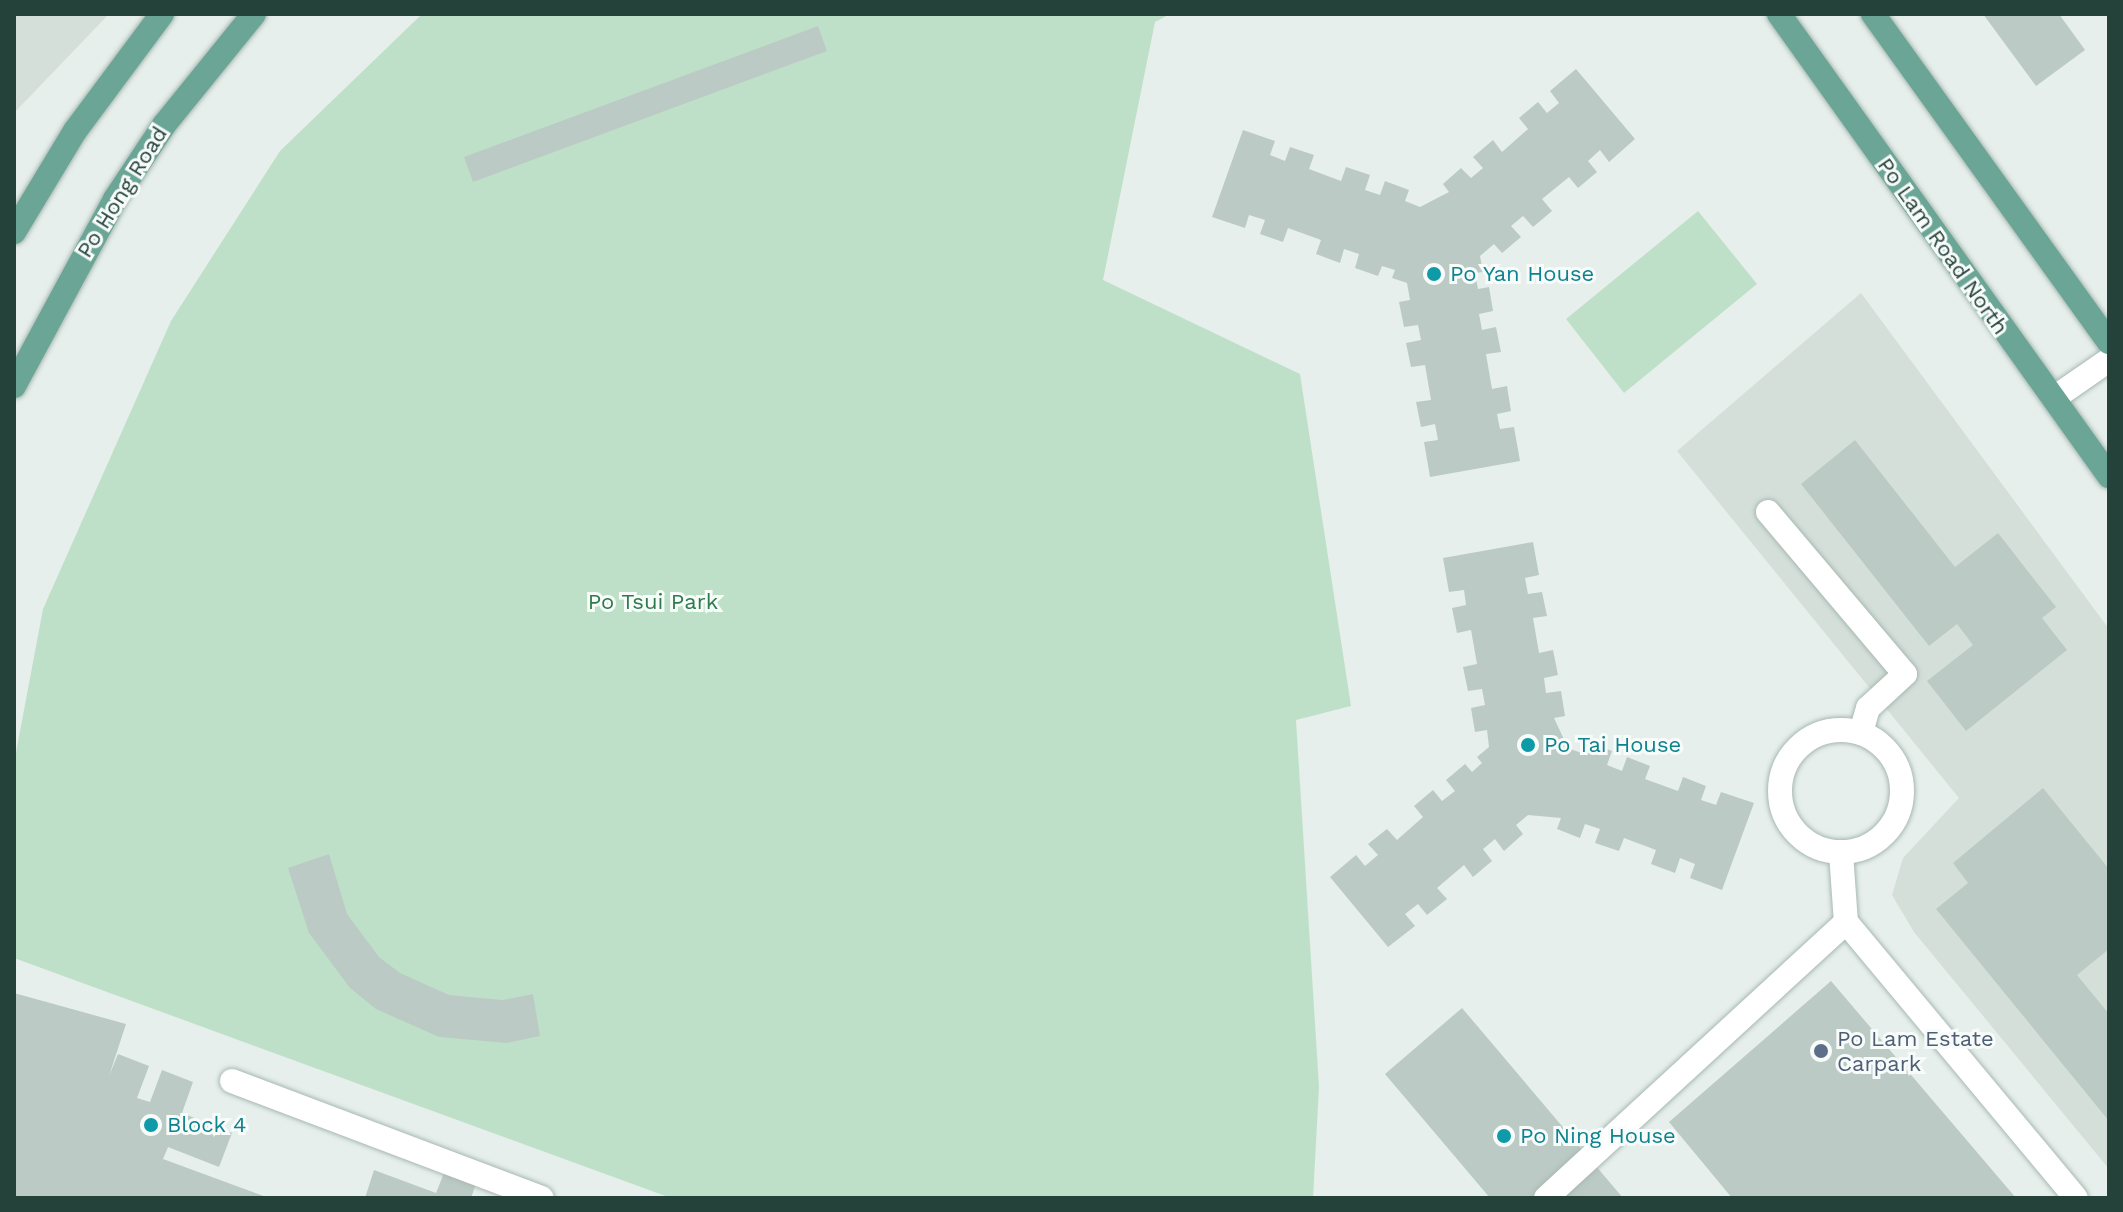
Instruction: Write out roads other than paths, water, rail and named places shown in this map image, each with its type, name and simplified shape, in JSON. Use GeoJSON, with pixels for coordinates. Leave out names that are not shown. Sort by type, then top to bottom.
{"type":"FeatureCollection","features":[{"type":"Feature","properties":{"kind":"main road"},"geometry":{"type":"LineString","coordinates":[[14,232],[75,131],[162,14]]}},
{"type":"Feature","properties":{"kind":"main road","name":"Po Hong Road"},"geometry":{"type":"LineString","coordinates":[[14,386],[115,199],[164,125],[254,14]]}},
{"type":"Feature","properties":{"kind":"main road","name":"Po Lam Road North"},"geometry":{"type":"LineString","coordinates":[[1779,14],[2109,476]]}},
{"type":"Feature","properties":{"kind":"main road"},"geometry":{"type":"LineString","coordinates":[[1873,14],[2109,342]]}},
{"type":"Feature","properties":{"kind":"lane"},"geometry":{"type":"LineString","coordinates":[[2054,398],[2109,360]]}},
{"type":"Feature","properties":{"kind":"lane"},"geometry":{"type":"LineString","coordinates":[[1768,512],[1905,674],[1868,708],[1861,733]]}},
{"type":"Feature","properties":{"kind":"lane"},"geometry":{"type":"LineString","coordinates":[[1842,730],[1861,733],[1878,742],[1895,764],[1903,792],[1900,811],[1877,842],[1841,853],[1804,840],[1790,825],[1780,787],[1784,769],[1807,740],[1842,730]]}},
{"type":"Feature","properties":{"kind":"lane"},"geometry":{"type":"LineString","coordinates":[[1841,853],[1846,922],[2076,1198]]}},
{"type":"Feature","properties":{"kind":"lane"},"geometry":{"type":"LineString","coordinates":[[1546,1198],[1846,922]]}},
{"type":"Feature","properties":{"kind":"lane"},"geometry":{"type":"LineString","coordinates":[[232,1081],[542,1198]]}},
{"type":"Feature","properties":{"kind":"place","name":"Po Yan House"},"geometry":{"type":"Point","coordinates":[1434,274]}},
{"type":"Feature","properties":{"kind":"place","name":"Po Tai House"},"geometry":{"type":"Point","coordinates":[1528,745]}},
{"type":"Feature","properties":{"kind":"place","name":"Po Lam Estate Carpark"},"geometry":{"type":"Point","coordinates":[1821,1051]}},
{"type":"Feature","properties":{"kind":"place","name":"Block 4"},"geometry":{"type":"Point","coordinates":[151,1125]}},
{"type":"Feature","properties":{"kind":"place","name":"Po Ning House"},"geometry":{"type":"Point","coordinates":[1504,1136]}},
{"type":"Feature","properties":{"kind":"park label","name":"Po Tsui Park"},"geometry":{"type":"Point","coordinates":[653,602]}}]}
